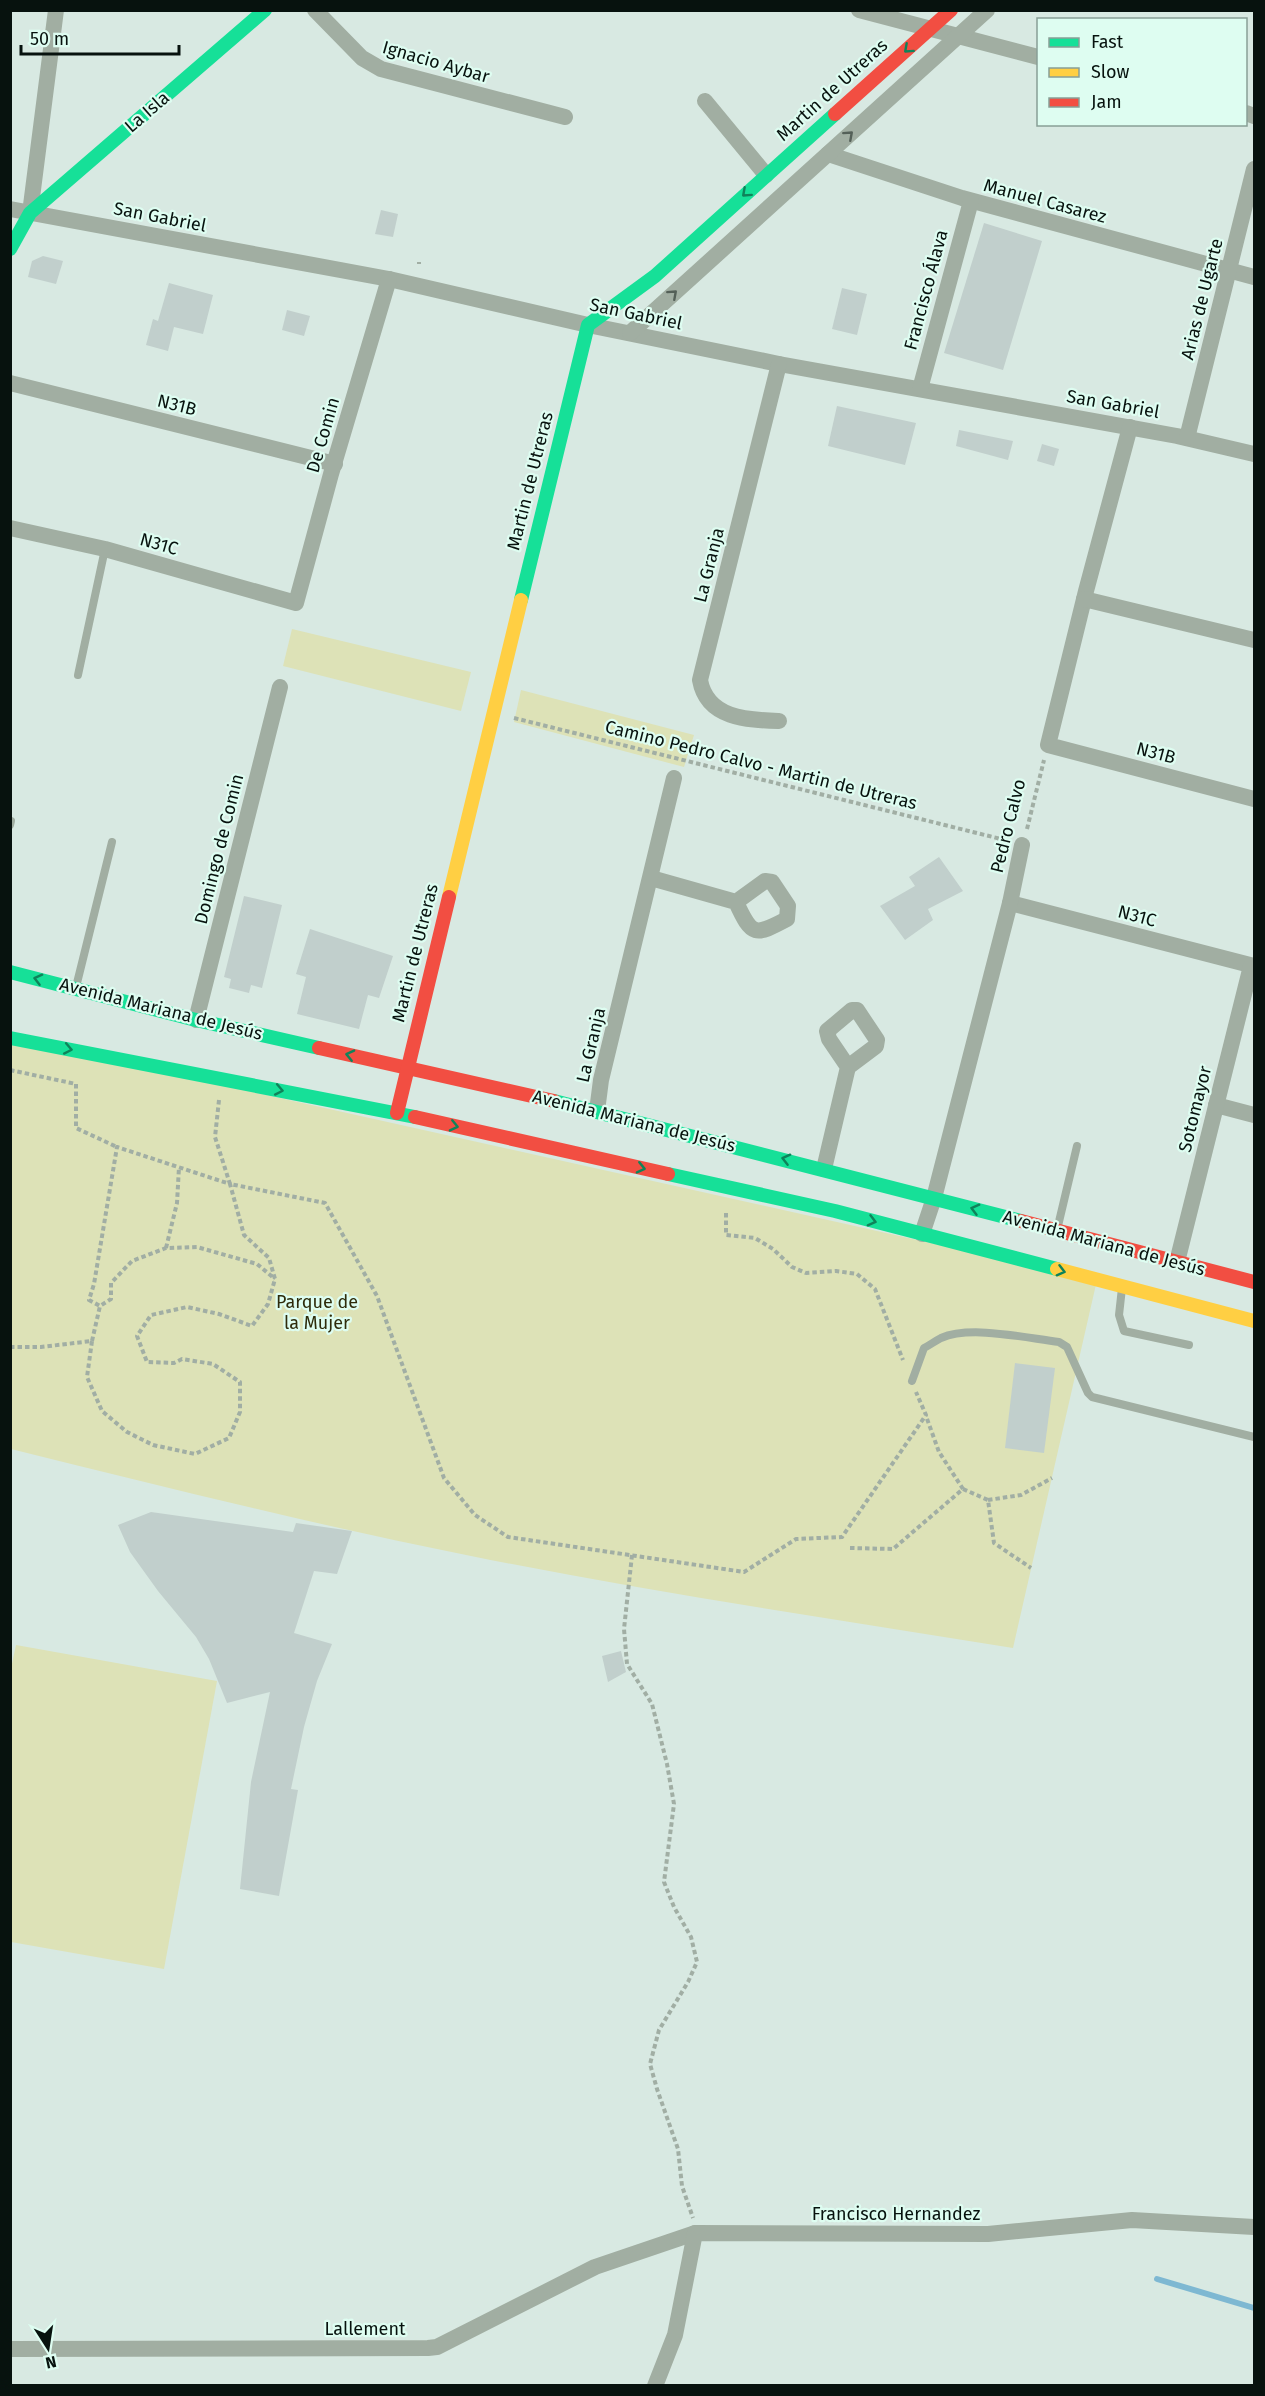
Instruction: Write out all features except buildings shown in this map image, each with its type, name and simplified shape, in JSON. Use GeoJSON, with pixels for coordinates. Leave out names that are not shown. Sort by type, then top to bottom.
{"type":"FeatureCollection","features":[{"type":"Feature","properties":{"kind":"main road","name":"La Isla"},"geometry":{"type":"LineString","coordinates":[[30,213],[265,10]]}},
{"type":"Feature","properties":{"kind":"main road","name":"Martin de Utreras"},"geometry":{"type":"LineString","coordinates":[[397,1113],[588,324],[655,276],[951,10]]}},
{"type":"Feature","properties":{"kind":"main road"},"geometry":{"type":"LineString","coordinates":[[10,249],[30,213]]}},
{"type":"Feature","properties":{"kind":"main road","name":"Avenida Mariana de Jesús"},"geometry":{"type":"LineString","coordinates":[[10,972],[196,1020],[597,1110],[1254,1282]]}},
{"type":"Feature","properties":{"kind":"main road","name":"Avenida Mariana de Jesús"},"geometry":{"type":"LineString","coordinates":[[10,1038],[397,1113],[835,1211],[1254,1321]]}},
{"type":"Feature","properties":{"kind":"main road"},"geometry":{"type":"LineString","coordinates":[[835,1211],[844,1174]]}},
{"type":"Feature","properties":{"kind":"street"},"geometry":{"type":"LineString","coordinates":[[30,213],[56,10]]}},
{"type":"Feature","properties":{"kind":"street","name":"Ignacio Aybar"},"geometry":{"type":"LineString","coordinates":[[315,10],[362,58],[381,69],[565,117]]}},
{"type":"Feature","properties":{"kind":"street"},"geometry":{"type":"LineString","coordinates":[[860,10],[1037,57]]}},
{"type":"Feature","properties":{"kind":"street"},"geometry":{"type":"LineString","coordinates":[[630,333],[987,10]]}},
{"type":"Feature","properties":{"kind":"street"},"geometry":{"type":"LineString","coordinates":[[705,100],[766,175]]}},
{"type":"Feature","properties":{"kind":"street","name":"Manuel Casarez"},"geometry":{"type":"LineString","coordinates":[[828,154],[971,201],[1254,278]]}},
{"type":"Feature","properties":{"kind":"street","name":"Arias de Ugarte"},"geometry":{"type":"LineString","coordinates":[[1187,438],[1254,169]]}},
{"type":"Feature","properties":{"kind":"street","name":"Francisco Álava"},"geometry":{"type":"LineString","coordinates":[[920,389],[971,201]]}},
{"type":"Feature","properties":{"kind":"street","name":"San Gabriel"},"geometry":{"type":"LineString","coordinates":[[10,209],[389,279],[779,364],[1130,427],[1254,454]]}},
{"type":"Feature","properties":{"kind":"street","name":"De Comin"},"geometry":{"type":"LineString","coordinates":[[296,603],[334,464],[389,279]]}},
{"type":"Feature","properties":{"kind":"street","name":"La Granja"},"geometry":{"type":"LineString","coordinates":[[779,364],[700,680],[709,700],[725,714],[751,720],[779,721]]}},
{"type":"Feature","properties":{"kind":"street","name":"N31B"},"geometry":{"type":"LineString","coordinates":[[10,383],[334,464]]}},
{"type":"Feature","properties":{"kind":"street"},"geometry":{"type":"LineString","coordinates":[[1048,745],[1130,427]]}},
{"type":"Feature","properties":{"kind":"street","name":"N31C"},"geometry":{"type":"LineString","coordinates":[[10,528],[105,549],[296,603]]}},
{"type":"Feature","properties":{"kind":"street"},"geometry":{"type":"LineString","coordinates":[[1084,599],[1254,640]]}},
{"type":"Feature","properties":{"kind":"street","name":"Domingo de Comin"},"geometry":{"type":"LineString","coordinates":[[196,1020],[280,687]]}},
{"type":"Feature","properties":{"kind":"street","name":"N31B"},"geometry":{"type":"LineString","coordinates":[[1048,745],[1254,799]]}},
{"type":"Feature","properties":{"kind":"street","name":"La Granja"},"geometry":{"type":"LineString","coordinates":[[597,1110],[601,1080],[675,778]]}},
{"type":"Feature","properties":{"kind":"street","name":"Pedro Calvo"},"geometry":{"type":"LineString","coordinates":[[922,1234],[934,1198],[1023,844]]}},
{"type":"Feature","properties":{"kind":"street"},"geometry":{"type":"LineString","coordinates":[[651,878],[736,902]]}},
{"type":"Feature","properties":{"kind":"street","name":"N31C"},"geometry":{"type":"LineString","coordinates":[[1010,903],[1253,966]]}},
{"type":"Feature","properties":{"kind":"street","name":"Sotomayor"},"geometry":{"type":"LineString","coordinates":[[1177,1262],[1253,966]]}},
{"type":"Feature","properties":{"kind":"street"},"geometry":{"type":"LineString","coordinates":[[824,1169],[848,1067]]}},
{"type":"Feature","properties":{"kind":"street"},"geometry":{"type":"LineString","coordinates":[[1216,1105],[1254,1115]]}},
{"type":"Feature","properties":{"kind":"street","name":"Francisco Hernandez"},"geometry":{"type":"LineString","coordinates":[[695,2233],[988,2234],[1132,2220],[1254,2227]]}},
{"type":"Feature","properties":{"kind":"street"},"geometry":{"type":"LineString","coordinates":[[655,2385],[675,2335],[695,2233]]}},
{"type":"Feature","properties":{"kind":"street","name":"Lallement"},"geometry":{"type":"LineString","coordinates":[[10,2349],[437,2347],[595,2267],[695,2233]]}},
{"type":"Feature","properties":{"kind":"lane"},"geometry":{"type":"LineString","coordinates":[[78,675],[105,549]]}},
{"type":"Feature","properties":{"kind":"lane"},"geometry":{"type":"LineString","coordinates":[[76,988],[112,843]]}},
{"type":"Feature","properties":{"kind":"lane"},"geometry":{"type":"LineString","coordinates":[[1057,1230],[1077,1146]]}},
{"type":"Feature","properties":{"kind":"lane"},"geometry":{"type":"LineString","coordinates":[[1122,1287],[1119,1315],[1124,1331],[1189,1345]]}},
{"type":"Feature","properties":{"kind":"lane"},"geometry":{"type":"LineString","coordinates":[[912,1382],[924,1348],[942,1337],[965,1333],[997,1334],[1059,1342],[1067,1347],[1092,1397],[1254,1437]]}},
{"type":"Feature","properties":{"kind":"path","name":"Camino Pedro Calvo - Martin de Utreras"},"geometry":{"type":"LineString","coordinates":[[493,712],[1023,844]]}},
{"type":"Feature","properties":{"kind":"path","name":"Pedro Calvo"},"geometry":{"type":"LineString","coordinates":[[1023,844],[1048,745]]}},
{"type":"Feature","properties":{"kind":"path"},"geometry":{"type":"LineString","coordinates":[[10,1070],[76,1084],[76,1128],[117,1147],[230,1184],[325,1203],[376,1296],[444,1478],[475,1515],[508,1537],[744,1572],[796,1539],[842,1537],[926,1415]]}},
{"type":"Feature","properties":{"kind":"path"},"geometry":{"type":"LineString","coordinates":[[222,1079],[215,1137],[244,1234],[269,1258],[275,1279],[268,1304],[252,1326],[219,1314],[187,1307],[151,1315],[137,1336],[147,1362],[174,1363],[182,1359],[213,1364],[240,1382],[240,1412],[229,1438],[195,1454],[153,1444],[127,1431],[102,1411],[87,1377],[92,1341],[100,1306],[111,1299],[111,1283],[132,1261],[166,1248],[197,1247],[257,1264],[275,1279]]}},
{"type":"Feature","properties":{"kind":"path"},"geometry":{"type":"LineString","coordinates":[[100,1306],[89,1300],[94,1284],[117,1147]]}},
{"type":"Feature","properties":{"kind":"path"},"geometry":{"type":"LineString","coordinates":[[166,1248],[177,1203],[179,1167]]}},
{"type":"Feature","properties":{"kind":"path"},"geometry":{"type":"LineString","coordinates":[[726,1213],[726,1235],[754,1238],[773,1249],[792,1267],[806,1273],[836,1271],[857,1274],[875,1289],[939,1452],[963,1489],[988,1500],[1021,1495],[1052,1478]]}},
{"type":"Feature","properties":{"kind":"path"},"geometry":{"type":"LineString","coordinates":[[10,1347],[41,1347],[92,1341]]}},
{"type":"Feature","properties":{"kind":"path"},"geometry":{"type":"LineString","coordinates":[[850,1548],[893,1549],[963,1489]]}},
{"type":"Feature","properties":{"kind":"path"},"geometry":{"type":"LineString","coordinates":[[988,1500],[994,1543],[1031,1568]]}},
{"type":"Feature","properties":{"kind":"path"},"geometry":{"type":"LineString","coordinates":[[632,1555],[624,1629],[627,1664],[652,1704],[667,1764],[674,1804],[664,1882],[674,1907],[691,1937],[697,1962],[688,1982],[659,2030],[650,2064],[678,2149],[682,2186],[692,2215],[695,2233]]}},
{"type":"Feature","properties":{"kind":"green space"},"geometry":{"type":"Polygon","coordinates":[[[292,629],[471,672],[461,711],[283,666],[292,629]]]}},
{"type":"Feature","properties":{"kind":"green space"},"geometry":{"type":"Polygon","coordinates":[[[521,690],[694,735],[684,767],[514,722],[521,690]]]}},
{"type":"Feature","properties":{"kind":"green space","name":"Parque de la Mujer"},"geometry":{"type":"Polygon","coordinates":[[[11,1038],[1097,1280],[1013,1648],[673,1593],[471,1556],[298,1519],[11,1449],[11,1038]]]}},
{"type":"Feature","properties":{"kind":"green space"},"geometry":{"type":"Polygon","coordinates":[[[16,1645],[217,1681],[164,1969],[11,1942],[10,1673],[16,1645]]]}},
{"type":"Feature","properties":{"kind":"waterway"},"geometry":{"type":"LineString","coordinates":[[1157,2279],[1254,2308]]}},
{"type":"Feature","properties":{"kind":"traffic: fast"},"geometry":{"type":"LineString","coordinates":[[10,249],[30,213],[265,10]]}},
{"type":"Feature","properties":{"kind":"traffic: fast"},"geometry":{"type":"LineString","coordinates":[[521,600],[588,325],[655,276],[835,114]]}},
{"type":"Feature","properties":{"kind":"traffic: fast"},"geometry":{"type":"LineString","coordinates":[[10,972],[196,1020],[319,1048]]}},
{"type":"Feature","properties":{"kind":"traffic: fast"},"geometry":{"type":"LineString","coordinates":[[10,1038],[415,1117]]}},
{"type":"Feature","properties":{"kind":"traffic: fast"},"geometry":{"type":"LineString","coordinates":[[554,1101],[1021,1221]]}},
{"type":"Feature","properties":{"kind":"traffic: fast"},"geometry":{"type":"LineString","coordinates":[[668,1174],[835,1211],[1057,1269]]}},
{"type":"Feature","properties":{"kind":"traffic: slow"},"geometry":{"type":"LineString","coordinates":[[449,897],[521,600]]}},
{"type":"Feature","properties":{"kind":"traffic: slow"},"geometry":{"type":"LineString","coordinates":[[1057,1269],[1254,1321]]}},
{"type":"Feature","properties":{"kind":"traffic: jam"},"geometry":{"type":"LineString","coordinates":[[835,114],[951,10]]}},
{"type":"Feature","properties":{"kind":"traffic: jam"},"geometry":{"type":"LineString","coordinates":[[397,1113],[449,897]]}},
{"type":"Feature","properties":{"kind":"traffic: jam"},"geometry":{"type":"LineString","coordinates":[[319,1048],[554,1101]]}},
{"type":"Feature","properties":{"kind":"traffic: jam"},"geometry":{"type":"LineString","coordinates":[[415,1117],[668,1174]]}},
{"type":"Feature","properties":{"kind":"traffic: jam"},"geometry":{"type":"LineString","coordinates":[[1021,1221],[1254,1282]]}}]}
